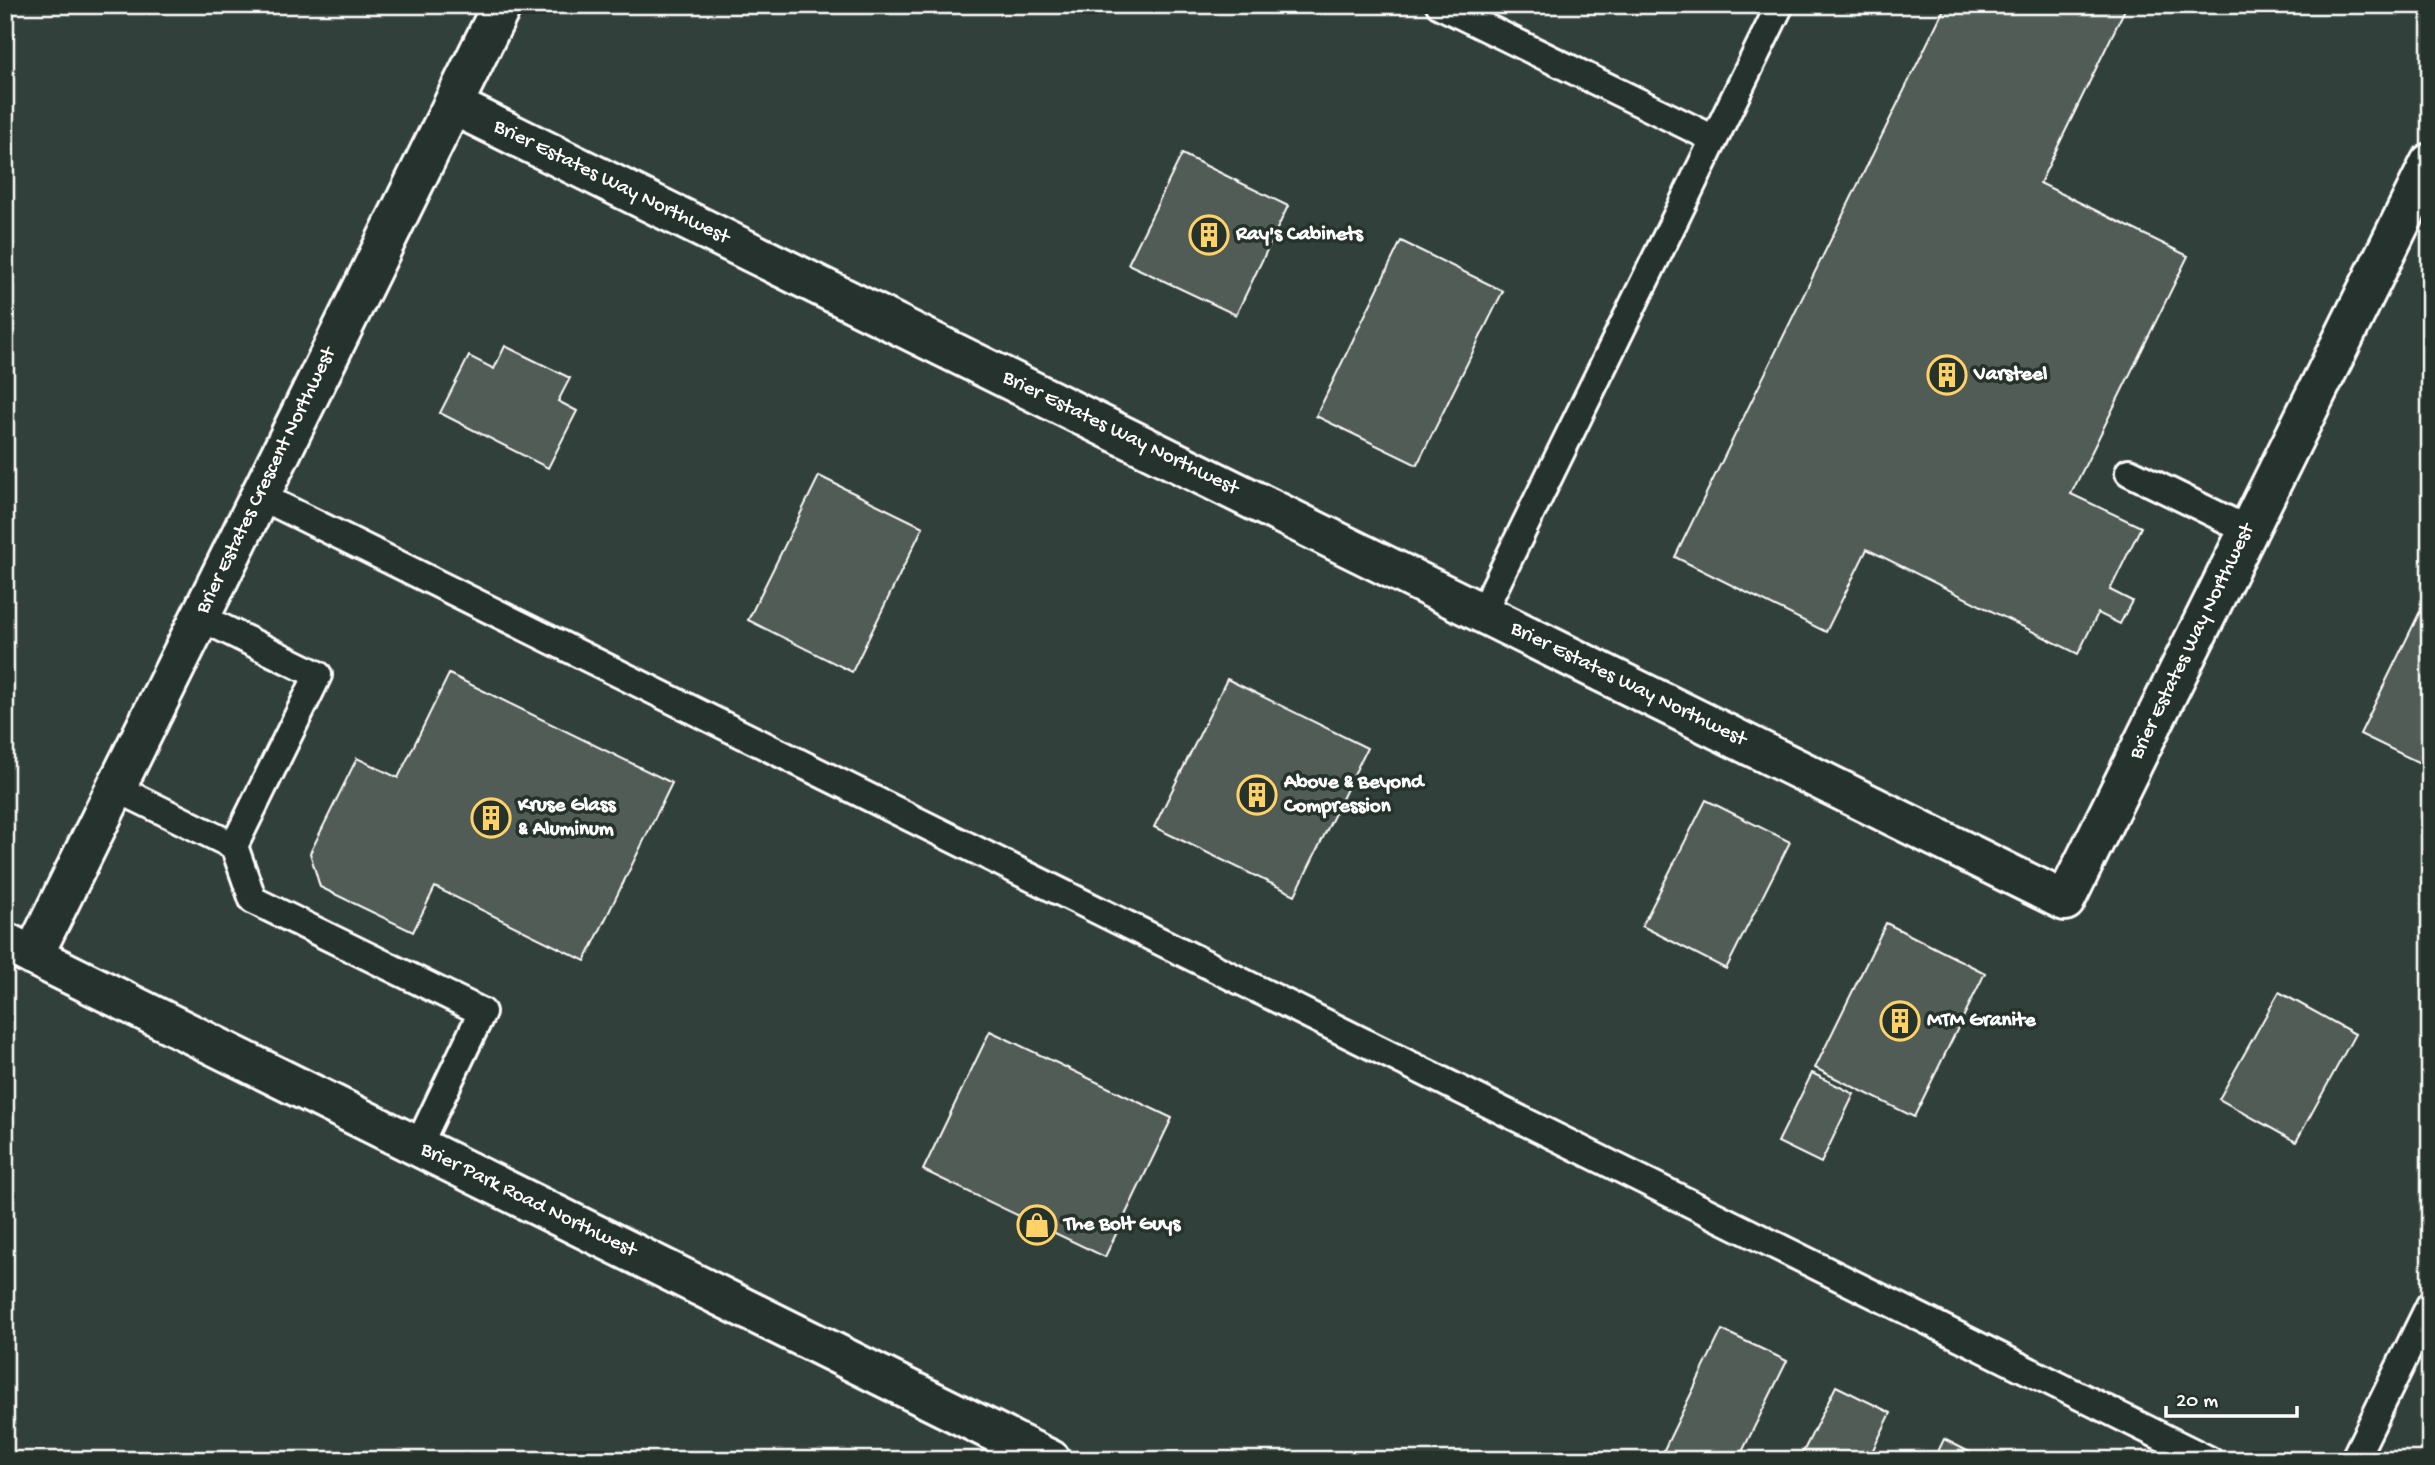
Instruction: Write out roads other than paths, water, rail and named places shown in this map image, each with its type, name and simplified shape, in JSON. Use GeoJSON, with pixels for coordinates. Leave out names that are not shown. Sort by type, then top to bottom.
{"type":"FeatureCollection","features":[{"type":"Feature","properties":{"kind":"street","name":"Brier Estates Crescent Northwest"},"geometry":{"type":"LineString","coordinates":[[19,949],[116,788],[502,5]]}},
{"type":"Feature","properties":{"kind":"street","name":"Brier Estates Way Northwest"},"geometry":{"type":"LineString","coordinates":[[453,105],[2065,901],[2430,163]]}},
{"type":"Feature","properties":{"kind":"street","name":"Brier Park Road Northwest"},"geometry":{"type":"LineString","coordinates":[[19,949],[1051,1460]]}},
{"type":"Feature","properties":{"kind":"lane"},"geometry":{"type":"LineString","coordinates":[[1440,5],[1714,139]]}},
{"type":"Feature","properties":{"kind":"lane"},"geometry":{"type":"LineString","coordinates":[[1482,613],[1780,5]]}},
{"type":"Feature","properties":{"kind":"lane"},"geometry":{"type":"LineString","coordinates":[[2129,472],[2248,530]]}},
{"type":"Feature","properties":{"kind":"lane"},"geometry":{"type":"LineString","coordinates":[[260,496],[2209,1460]]}},
{"type":"Feature","properties":{"kind":"lane"},"geometry":{"type":"LineString","coordinates":[[200,617],[317,675],[234,846]]}},
{"type":"Feature","properties":{"kind":"lane"},"geometry":{"type":"LineString","coordinates":[[116,788],[234,846],[253,900],[482,1012],[418,1146]]}},
{"type":"Feature","properties":{"kind":"lane"},"geometry":{"type":"LineString","coordinates":[[2354,1460],[2430,1305]]}},
{"type":"Feature","properties":{"kind":"place","name":"Ray's Cabinets"},"geometry":{"type":"Point","coordinates":[1209,235]}},
{"type":"Feature","properties":{"kind":"place","name":"Varsteel"},"geometry":{"type":"Point","coordinates":[1947,375]}},
{"type":"Feature","properties":{"kind":"place","name":"Above & Beyond Compression"},"geometry":{"type":"Point","coordinates":[1257,795]}},
{"type":"Feature","properties":{"kind":"place","name":"Kruse Glass & Aluminum"},"geometry":{"type":"Point","coordinates":[491,818]}},
{"type":"Feature","properties":{"kind":"place","name":"MTM Granite"},"geometry":{"type":"Point","coordinates":[1900,1021]}},
{"type":"Feature","properties":{"kind":"place","name":"The Bolt Guys"},"geometry":{"type":"Point","coordinates":[1037,1225]}}]}
